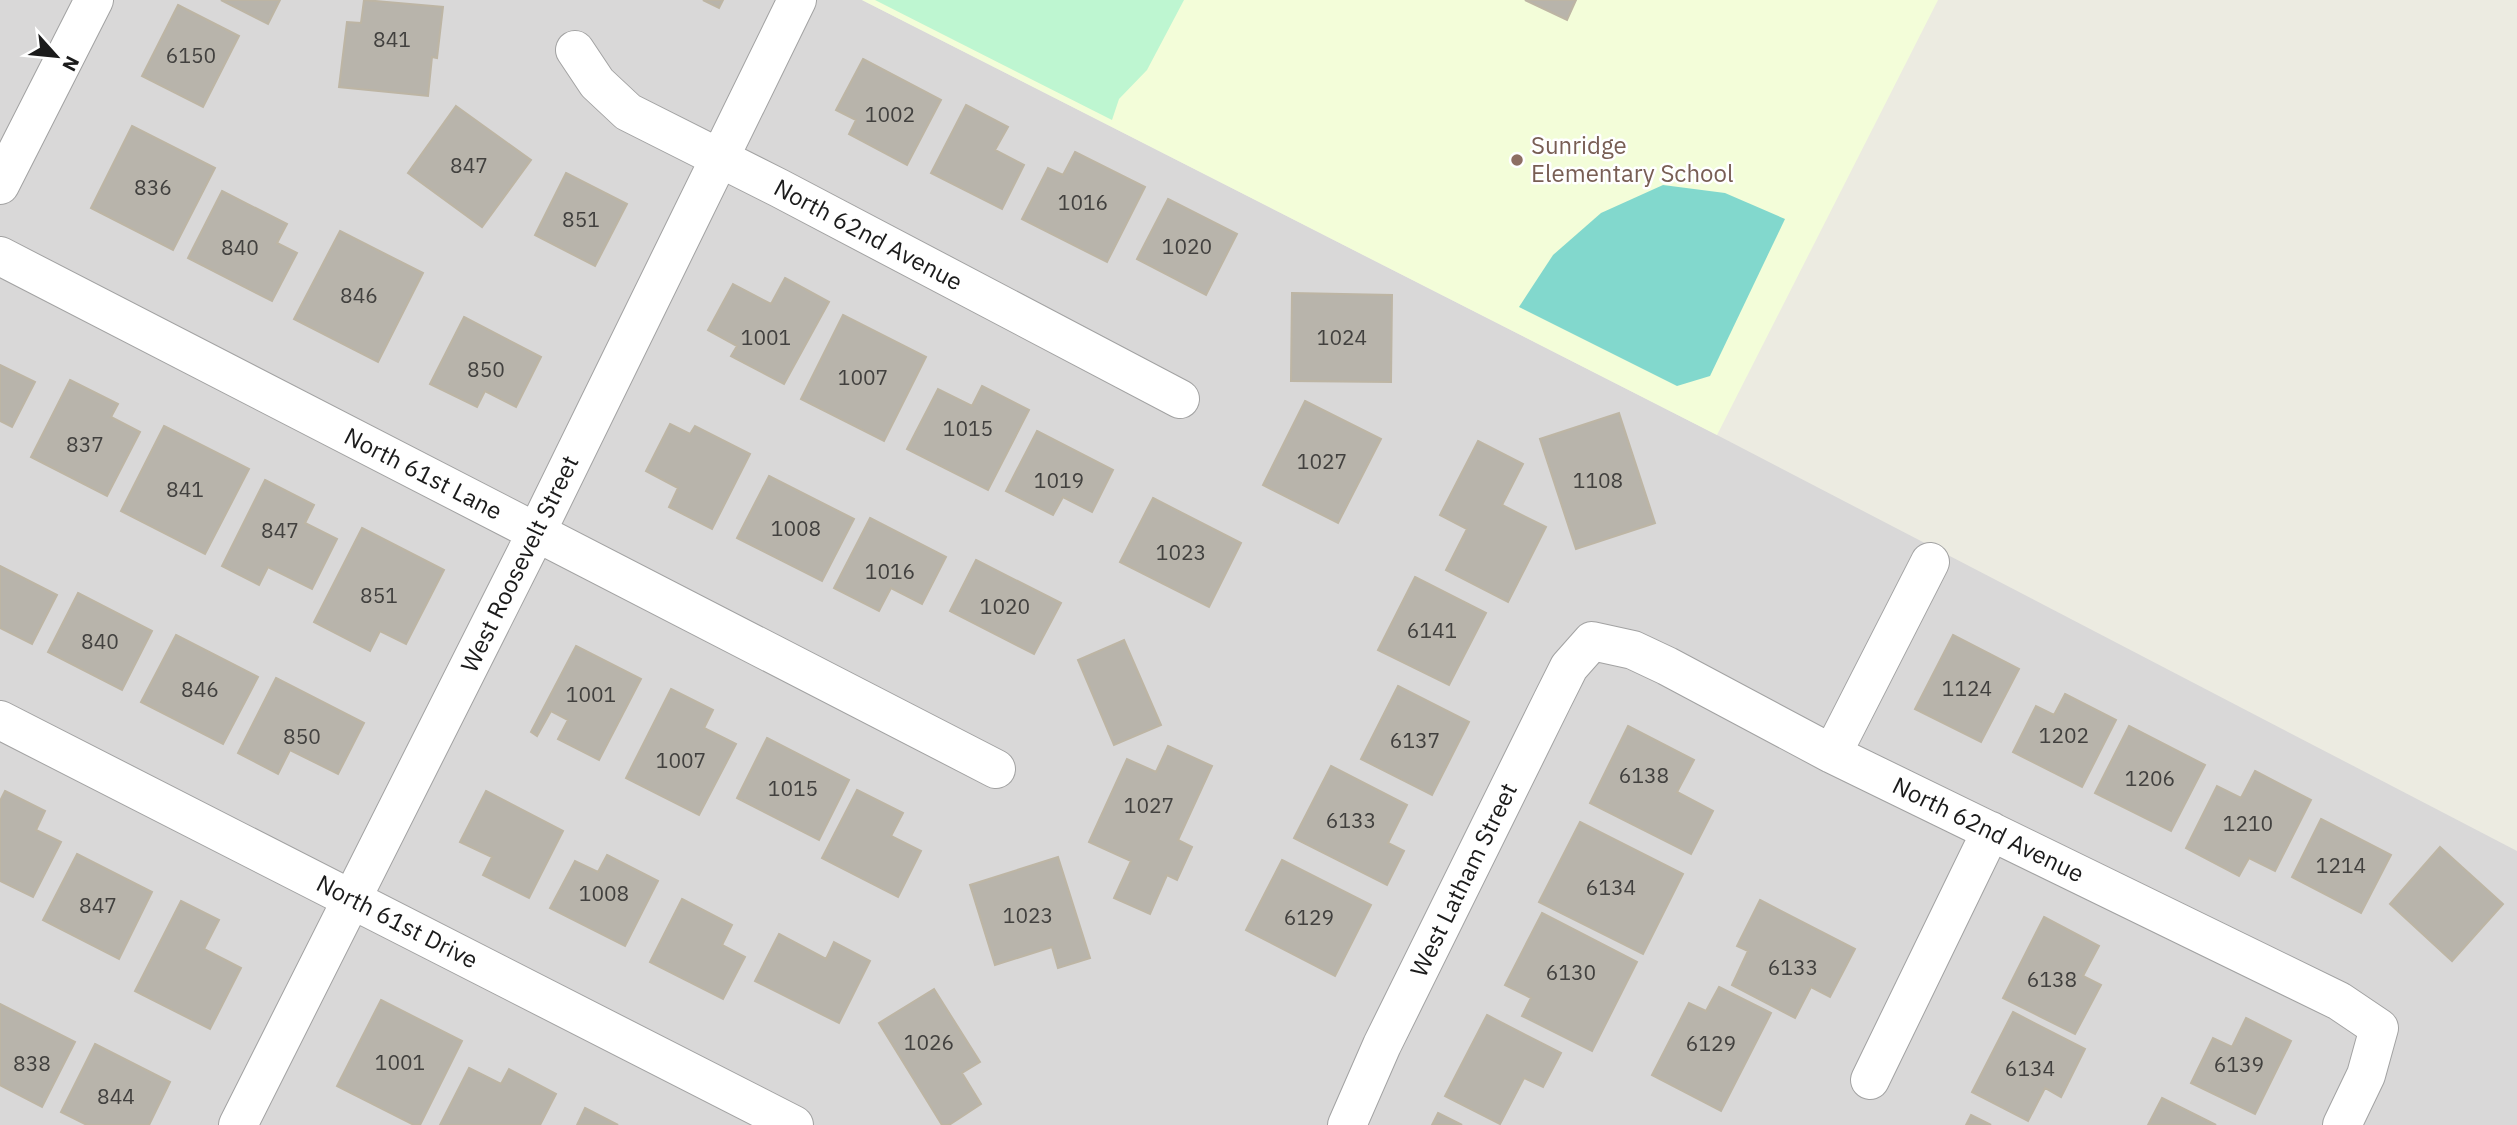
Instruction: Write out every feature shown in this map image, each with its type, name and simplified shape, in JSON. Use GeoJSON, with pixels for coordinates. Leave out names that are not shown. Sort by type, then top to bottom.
{"type":"FeatureCollection","features":[{"type":"Feature","properties":{"kind":"street"},"geometry":{"type":"LineString","coordinates":[[0,185],[94,0]]}},
{"type":"Feature","properties":{"kind":"street","name":"West Roosevelt Street"},"geometry":{"type":"LineString","coordinates":[[238,1125],[536,533],[797,0]]}},
{"type":"Feature","properties":{"kind":"street","name":"North 62nd Avenue"},"geometry":{"type":"LineString","coordinates":[[575,50],[597,83],[628,111],[1180,399]]}},
{"type":"Feature","properties":{"kind":"street","name":"North 61st Lane"},"geometry":{"type":"LineString","coordinates":[[0,256],[996,769]]}},
{"type":"Feature","properties":{"kind":"street"},"geometry":{"type":"LineString","coordinates":[[1832,754],[1930,562]]}},
{"type":"Feature","properties":{"kind":"street","name":"North 62nd Avenue"},"geometry":{"type":"LineString","coordinates":[[1592,642],[1633,650],[1667,666],[1832,754],[2339,1001],[2379,1028],[2366,1075],[2342,1125]]}},
{"type":"Feature","properties":{"kind":"street","name":"West Latham Street"},"geometry":{"type":"LineString","coordinates":[[1347,1125],[1382,1045],[1569,667],[1592,642]]}},
{"type":"Feature","properties":{"kind":"street","name":"North 61st Drive"},"geometry":{"type":"LineString","coordinates":[[0,720],[794,1125]]}},
{"type":"Feature","properties":{"kind":"street"},"geometry":{"type":"LineString","coordinates":[[1870,1080],[1991,831]]}},
{"type":"Feature","properties":{"kind":"shaded area"},"geometry":{"type":"Polygon","coordinates":[[[0,0],[862,0],[1717,435],[2517,851],[2517,1125],[0,1125],[0,0]]]}},
{"type":"Feature","properties":{"kind":"shaded area","name":"Sunridge Elementary School"},"geometry":{"type":"Polygon","coordinates":[[[862,0],[1938,0],[1717,435],[862,0]]]}},
{"type":"Feature","properties":{"kind":"shaded area"},"geometry":{"type":"Polygon","coordinates":[[[875,0],[1184,0],[1147,70],[1119,99],[1112,120],[875,0]]]}},
{"type":"Feature","properties":{"kind":"shaded area"},"geometry":{"type":"Polygon","coordinates":[[[1663,185],[1725,193],[1785,219],[1710,376],[1677,386],[1519,307],[1553,255],[1601,213],[1663,185]]]}},
{"type":"Feature","properties":{"kind":"building"},"geometry":{"type":"Polygon","coordinates":[[[221,0],[280,0],[268,24],[221,0]]]}},
{"type":"Feature","properties":{"kind":"building"},"geometry":{"type":"Polygon","coordinates":[[[364,0],[443,7],[437,58],[432,57],[428,96],[339,87],[347,22],[361,23],[364,0]]]}},
{"type":"Feature","properties":{"kind":"building"},"geometry":{"type":"Polygon","coordinates":[[[703,0],[723,0],[719,8],[703,0]]]}},
{"type":"Feature","properties":{"kind":"building"},"geometry":{"type":"Polygon","coordinates":[[[1525,0],[1576,0],[1567,20],[1525,0]]]}},
{"type":"Feature","properties":{"kind":"building"},"geometry":{"type":"Polygon","coordinates":[[[178,5],[239,36],[203,107],[142,76],[178,5]]]}},
{"type":"Feature","properties":{"kind":"building"},"geometry":{"type":"Polygon","coordinates":[[[863,59],[941,100],[907,165],[849,134],[856,120],[836,110],[863,59]]]}},
{"type":"Feature","properties":{"kind":"building"},"geometry":{"type":"Polygon","coordinates":[[[966,105],[1008,127],[995,150],[1024,165],[1002,209],[931,173],[966,105]]]}},
{"type":"Feature","properties":{"kind":"building"},"geometry":{"type":"Polygon","coordinates":[[[456,106],[531,160],[482,227],[408,173],[456,106]]]}},
{"type":"Feature","properties":{"kind":"building"},"geometry":{"type":"Polygon","coordinates":[[[132,126],[215,168],[173,250],[91,208],[132,126]]]}},
{"type":"Feature","properties":{"kind":"building"},"geometry":{"type":"Polygon","coordinates":[[[1075,152],[1145,187],[1107,262],[1022,219],[1048,168],[1063,175],[1075,152]]]}},
{"type":"Feature","properties":{"kind":"building"},"geometry":{"type":"Polygon","coordinates":[[[566,173],[627,204],[595,266],[535,235],[566,173]]]}},
{"type":"Feature","properties":{"kind":"building"},"geometry":{"type":"Polygon","coordinates":[[[222,191],[287,224],[277,243],[297,253],[272,301],[188,258],[222,191]]]}},
{"type":"Feature","properties":{"kind":"building"},"geometry":{"type":"Polygon","coordinates":[[[1168,199],[1237,234],[1206,295],[1137,259],[1168,199]]]}},
{"type":"Feature","properties":{"kind":"building"},"geometry":{"type":"Polygon","coordinates":[[[340,231],[423,273],[378,362],[294,319],[340,231]]]}},
{"type":"Feature","properties":{"kind":"building"},"geometry":{"type":"Polygon","coordinates":[[[785,278],[829,302],[784,384],[731,356],[737,346],[708,330],[733,284],[771,304],[785,278]]]}},
{"type":"Feature","properties":{"kind":"building"},"geometry":{"type":"Polygon","coordinates":[[[1292,293],[1392,295],[1391,382],[1291,381],[1292,293]]]}},
{"type":"Feature","properties":{"kind":"building"},"geometry":{"type":"Polygon","coordinates":[[[843,315],[926,357],[884,441],[801,399],[843,315]]]}},
{"type":"Feature","properties":{"kind":"building"},"geometry":{"type":"Polygon","coordinates":[[[464,317],[541,357],[516,407],[485,391],[477,407],[430,384],[464,317]]]}},
{"type":"Feature","properties":{"kind":"building"},"geometry":{"type":"Polygon","coordinates":[[[0,365],[35,382],[12,427],[0,421],[0,365]]]}},
{"type":"Feature","properties":{"kind":"building"},"geometry":{"type":"Polygon","coordinates":[[[70,380],[118,404],[111,417],[140,432],[107,496],[31,457],[70,380]]]}},
{"type":"Feature","properties":{"kind":"building"},"geometry":{"type":"Polygon","coordinates":[[[982,386],[1029,410],[988,490],[907,449],[938,389],[972,406],[982,386]]]}},
{"type":"Feature","properties":{"kind":"building"},"geometry":{"type":"Polygon","coordinates":[[[1305,401],[1381,439],[1338,523],[1263,485],[1305,401]]]}},
{"type":"Feature","properties":{"kind":"building"},"geometry":{"type":"Polygon","coordinates":[[[1619,413],[1655,523],[1576,549],[1540,439],[1619,413]]]}},
{"type":"Feature","properties":{"kind":"building"},"geometry":{"type":"Polygon","coordinates":[[[670,424],[690,434],[695,426],[750,454],[712,529],[669,507],[678,488],[646,471],[670,424]]]}},
{"type":"Feature","properties":{"kind":"building"},"geometry":{"type":"Polygon","coordinates":[[[164,426],[249,469],[205,554],[121,511],[164,426]]]}},
{"type":"Feature","properties":{"kind":"building"},"geometry":{"type":"Polygon","coordinates":[[[1037,431],[1113,470],[1092,512],[1063,497],[1053,515],[1006,491],[1037,431]]]}},
{"type":"Feature","properties":{"kind":"building"},"geometry":{"type":"Polygon","coordinates":[[[1478,441],[1523,464],[1502,505],[1546,527],[1508,602],[1446,570],[1467,529],[1440,515],[1478,441]]]}},
{"type":"Feature","properties":{"kind":"building"},"geometry":{"type":"Polygon","coordinates":[[[769,476],[854,519],[822,581],[737,538],[769,476]]]}},
{"type":"Feature","properties":{"kind":"building"},"geometry":{"type":"Polygon","coordinates":[[[265,480],[314,505],[305,523],[337,539],[312,589],[268,567],[259,585],[222,566],[265,480]]]}},
{"type":"Feature","properties":{"kind":"building"},"geometry":{"type":"Polygon","coordinates":[[[1153,498],[1241,543],[1209,607],[1120,562],[1153,498]]]}},
{"type":"Feature","properties":{"kind":"building"},"geometry":{"type":"Polygon","coordinates":[[[870,518],[946,557],[922,604],[891,588],[879,611],[834,588],[870,518]]]}},
{"type":"Feature","properties":{"kind":"building"},"geometry":{"type":"Polygon","coordinates":[[[362,528],[444,570],[406,644],[380,631],[370,651],[314,622],[362,528]]]}},
{"type":"Feature","properties":{"kind":"building"},"geometry":{"type":"Polygon","coordinates":[[[976,560],[1061,603],[1034,654],[950,611],[976,560]]]}},
{"type":"Feature","properties":{"kind":"building"},"geometry":{"type":"Polygon","coordinates":[[[0,566],[57,595],[32,644],[0,628],[0,566]]]}},
{"type":"Feature","properties":{"kind":"building"},"geometry":{"type":"Polygon","coordinates":[[[1415,577],[1486,613],[1449,685],[1378,650],[1415,577]]]}},
{"type":"Feature","properties":{"kind":"building"},"geometry":{"type":"Polygon","coordinates":[[[78,593],[152,631],[122,690],[48,652],[78,593]]]}},
{"type":"Feature","properties":{"kind":"building"},"geometry":{"type":"Polygon","coordinates":[[[176,635],[258,677],[223,744],[141,702],[176,635]]]}},
{"type":"Feature","properties":{"kind":"building"},"geometry":{"type":"Polygon","coordinates":[[[1953,635],[2019,669],[1981,742],[1915,709],[1953,635]]]}},
{"type":"Feature","properties":{"kind":"building"},"geometry":{"type":"Polygon","coordinates":[[[1124,640],[1161,725],[1114,745],[1078,660],[1124,640]]]}},
{"type":"Feature","properties":{"kind":"building"},"geometry":{"type":"Polygon","coordinates":[[[576,646],[641,679],[599,760],[558,739],[568,720],[551,711],[537,736],[531,732],[576,646]]]}},
{"type":"Feature","properties":{"kind":"building"},"geometry":{"type":"Polygon","coordinates":[[[276,678],[364,723],[338,774],[290,750],[278,774],[238,753],[276,678]]]}},
{"type":"Feature","properties":{"kind":"building"},"geometry":{"type":"Polygon","coordinates":[[[1398,686],[1469,722],[1432,795],[1361,759],[1398,686]]]}},
{"type":"Feature","properties":{"kind":"building"},"geometry":{"type":"Polygon","coordinates":[[[671,689],[713,710],[704,728],[736,744],[699,815],[626,778],[671,689]]]}},
{"type":"Feature","properties":{"kind":"building"},"geometry":{"type":"Polygon","coordinates":[[[2065,694],[2116,720],[2082,787],[2013,752],[2036,706],[2054,715],[2065,694]]]}},
{"type":"Feature","properties":{"kind":"building"},"geometry":{"type":"Polygon","coordinates":[[[1628,726],[1694,760],[1677,792],[1713,811],[1691,854],[1590,803],[1628,726]]]}},
{"type":"Feature","properties":{"kind":"building"},"geometry":{"type":"Polygon","coordinates":[[[2129,726],[2205,765],[2171,831],[2095,793],[2129,726]]]}},
{"type":"Feature","properties":{"kind":"building"},"geometry":{"type":"Polygon","coordinates":[[[767,738],[849,780],[819,840],[737,798],[767,738]]]}},
{"type":"Feature","properties":{"kind":"building"},"geometry":{"type":"Polygon","coordinates":[[[1168,746],[1212,766],[1178,840],[1192,847],[1177,880],[1167,875],[1150,914],[1114,898],[1131,861],[1089,842],[1127,759],[1156,772],[1168,746]]]}},
{"type":"Feature","properties":{"kind":"building"},"geometry":{"type":"Polygon","coordinates":[[[1331,766],[1407,805],[1388,843],[1404,851],[1387,885],[1294,838],[1331,766]]]}},
{"type":"Feature","properties":{"kind":"building"},"geometry":{"type":"Polygon","coordinates":[[[2255,771],[2311,800],[2275,871],[2249,858],[2239,876],[2186,848],[2217,786],[2241,798],[2255,771]]]}},
{"type":"Feature","properties":{"kind":"building"},"geometry":{"type":"Polygon","coordinates":[[[857,790],[903,813],[891,836],[921,851],[898,897],[822,858],[857,790]]]}},
{"type":"Feature","properties":{"kind":"building"},"geometry":{"type":"Polygon","coordinates":[[[5,791],[45,811],[36,830],[61,842],[33,897],[0,881],[0,801],[5,791]]]}},
{"type":"Feature","properties":{"kind":"building"},"geometry":{"type":"Polygon","coordinates":[[[486,791],[563,831],[529,898],[483,875],[492,857],[460,842],[486,791]]]}},
{"type":"Feature","properties":{"kind":"building"},"geometry":{"type":"Polygon","coordinates":[[[2321,819],[2391,855],[2361,913],[2292,877],[2321,819]]]}},
{"type":"Feature","properties":{"kind":"building"},"geometry":{"type":"Polygon","coordinates":[[[1580,822],[1683,874],[1643,954],[1539,902],[1580,822]]]}},
{"type":"Feature","properties":{"kind":"building"},"geometry":{"type":"Polygon","coordinates":[[[2440,847],[2503,904],[2452,961],[2390,904],[2440,847]]]}},
{"type":"Feature","properties":{"kind":"building"},"geometry":{"type":"Polygon","coordinates":[[[77,854],[152,892],[119,959],[43,920],[77,854]]]}},
{"type":"Feature","properties":{"kind":"building"},"geometry":{"type":"Polygon","coordinates":[[[607,855],[658,881],[625,946],[550,908],[575,861],[598,872],[607,855]]]}},
{"type":"Feature","properties":{"kind":"building"},"geometry":{"type":"Polygon","coordinates":[[[1058,857],[1090,958],[1058,968],[1052,947],[995,965],[970,885],[1058,857]]]}},
{"type":"Feature","properties":{"kind":"building"},"geometry":{"type":"Polygon","coordinates":[[[1282,860],[1371,905],[1335,976],[1246,930],[1282,860]]]}},
{"type":"Feature","properties":{"kind":"building"},"geometry":{"type":"Polygon","coordinates":[[[682,899],[732,925],[722,945],[745,957],[723,999],[650,962],[682,899]]]}},
{"type":"Feature","properties":{"kind":"building"},"geometry":{"type":"Polygon","coordinates":[[[1760,900],[1855,949],[1830,997],[1811,987],[1795,1018],[1732,985],[1748,951],[1737,946],[1760,900]]]}},
{"type":"Feature","properties":{"kind":"building"},"geometry":{"type":"Polygon","coordinates":[[[181,901],[219,920],[204,949],[241,968],[210,1029],[135,991],[181,901]]]}},
{"type":"Feature","properties":{"kind":"building"},"geometry":{"type":"Polygon","coordinates":[[[1542,913],[1637,962],[1592,1051],[1522,1016],[1531,998],[1505,985],[1542,913]]]}},
{"type":"Feature","properties":{"kind":"building"},"geometry":{"type":"Polygon","coordinates":[[[2044,917],[2099,946],[2083,976],[2101,985],[2075,1034],[2003,998],[2044,917]]]}},
{"type":"Feature","properties":{"kind":"building"},"geometry":{"type":"Polygon","coordinates":[[[779,934],[826,959],[834,942],[870,961],[839,1023],[755,981],[779,934]]]}},
{"type":"Feature","properties":{"kind":"building"},"geometry":{"type":"Polygon","coordinates":[[[1719,987],[1771,1013],[1721,1111],[1652,1075],[1689,1003],[1706,1011],[1719,987]]]}},
{"type":"Feature","properties":{"kind":"building"},"geometry":{"type":"Polygon","coordinates":[[[934,989],[980,1062],[962,1073],[981,1104],[949,1125],[942,1125],[879,1023],[934,989]]]}},
{"type":"Feature","properties":{"kind":"building"},"geometry":{"type":"Polygon","coordinates":[[[381,1000],[462,1041],[420,1125],[414,1125],[337,1086],[381,1000]]]}},
{"type":"Feature","properties":{"kind":"building"},"geometry":{"type":"Polygon","coordinates":[[[0,1004],[75,1042],[42,1107],[0,1085],[0,1004]]]}},
{"type":"Feature","properties":{"kind":"building"},"geometry":{"type":"Polygon","coordinates":[[[2013,1012],[2085,1049],[2061,1097],[2045,1088],[2028,1121],[1972,1092],[2013,1012]]]}},
{"type":"Feature","properties":{"kind":"building"},"geometry":{"type":"Polygon","coordinates":[[[1487,1015],[1561,1053],[1543,1087],[1524,1078],[1500,1124],[1445,1096],[1487,1015]]]}},
{"type":"Feature","properties":{"kind":"building"},"geometry":{"type":"Polygon","coordinates":[[[2246,1018],[2291,1041],[2255,1114],[2191,1083],[2213,1038],[2232,1047],[2246,1018]]]}},
{"type":"Feature","properties":{"kind":"building"},"geometry":{"type":"Polygon","coordinates":[[[95,1044],[170,1082],[149,1125],[87,1125],[61,1112],[95,1044]]]}},
{"type":"Feature","properties":{"kind":"building"},"geometry":{"type":"Polygon","coordinates":[[[469,1068],[501,1084],[509,1069],[556,1094],[540,1125],[440,1125],[469,1068]]]}},
{"type":"Feature","properties":{"kind":"building"},"geometry":{"type":"Polygon","coordinates":[[[2162,1098],[2216,1125],[2148,1125],[2162,1098]]]}},
{"type":"Feature","properties":{"kind":"building"},"geometry":{"type":"Polygon","coordinates":[[[585,1108],[618,1125],[577,1125],[585,1108]]]}},
{"type":"Feature","properties":{"kind":"building"},"geometry":{"type":"Polygon","coordinates":[[[1438,1113],[1462,1125],[1432,1125],[1438,1113]]]}},
{"type":"Feature","properties":{"kind":"building"},"geometry":{"type":"Polygon","coordinates":[[[1971,1115],[1991,1125],[1966,1125],[1971,1115]]]}},
{"type":"Feature","properties":{"kind":"place","name":"Sunridge Elementary School"},"geometry":{"type":"Point","coordinates":[1517,160]}}]}
